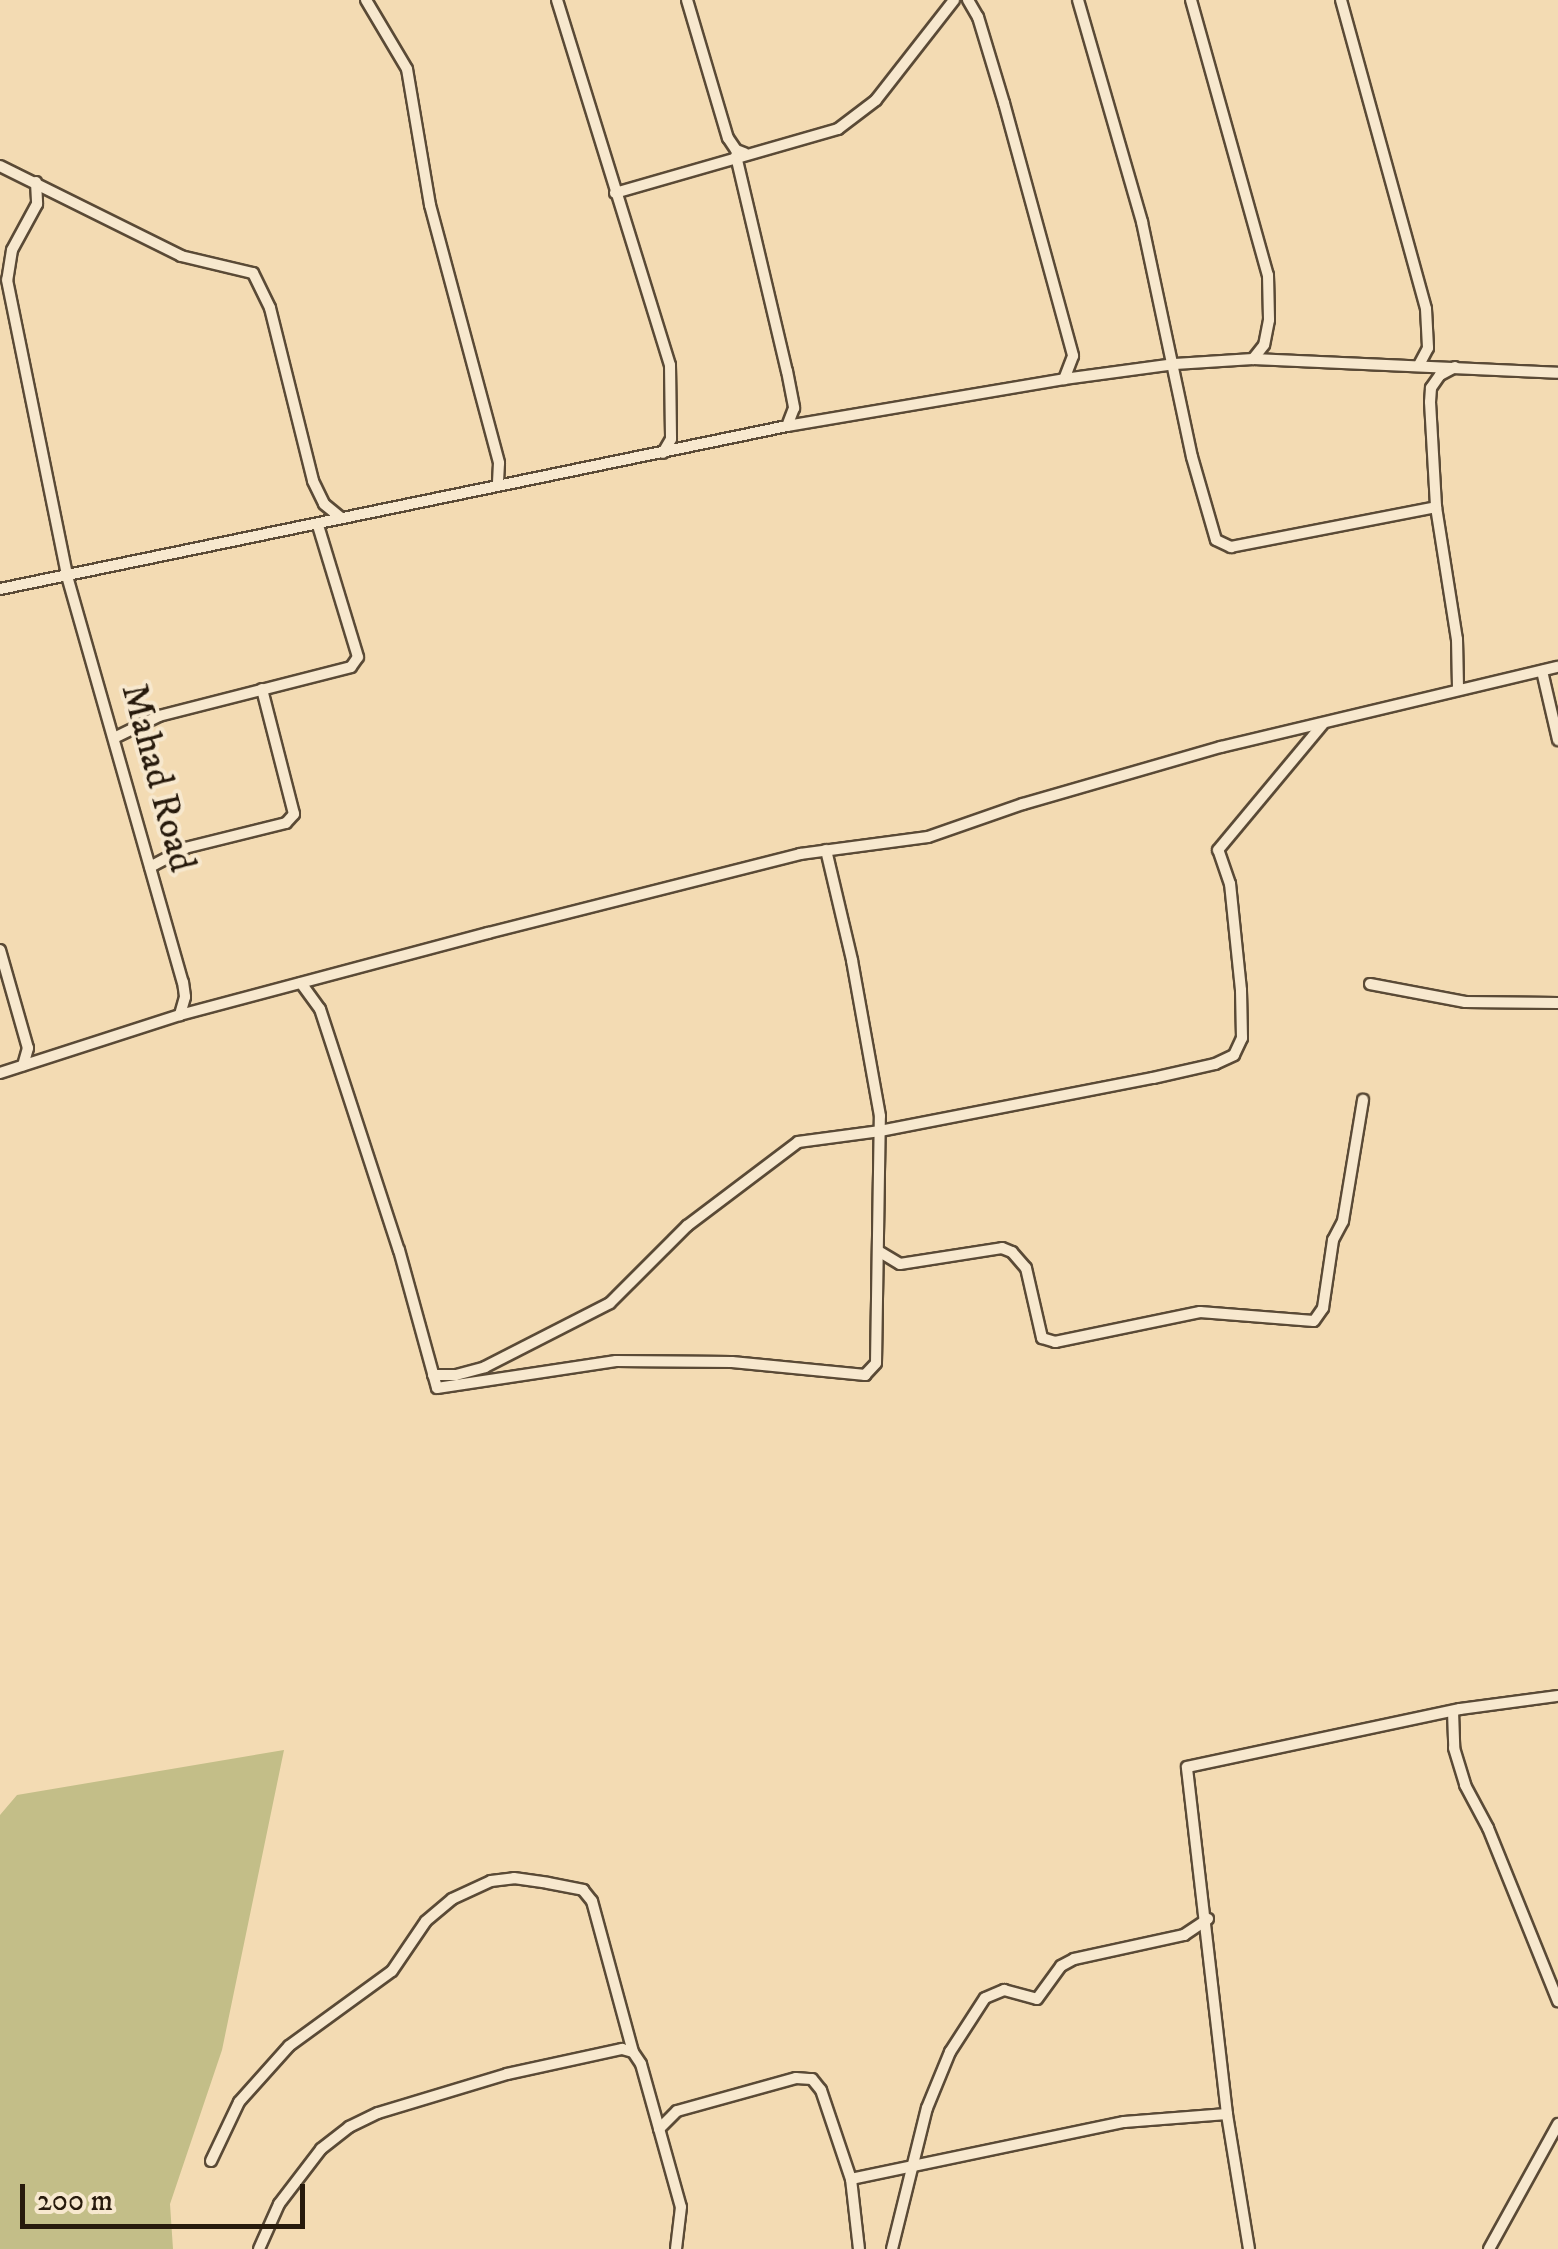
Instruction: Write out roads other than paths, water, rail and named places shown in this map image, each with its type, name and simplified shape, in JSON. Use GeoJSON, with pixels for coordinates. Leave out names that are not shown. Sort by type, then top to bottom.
{"type":"FeatureCollection","features":[{"type":"Feature","properties":{"kind":"street"},"geometry":{"type":"LineString","coordinates":[[366,0],[407,69],[430,205],[500,469],[498,484]]}},
{"type":"Feature","properties":{"kind":"street"},"geometry":{"type":"LineString","coordinates":[[557,0],[670,364],[671,439],[662,454]]}},
{"type":"Feature","properties":{"kind":"street"},"geometry":{"type":"LineString","coordinates":[[687,0],[728,138],[740,155],[794,408],[787,426]]}},
{"type":"Feature","properties":{"kind":"street"},"geometry":{"type":"LineString","coordinates":[[614,193],[812,138],[859,115],[905,68],[954,0]]}},
{"type":"Feature","properties":{"kind":"street"},"geometry":{"type":"LineString","coordinates":[[968,0],[978,16],[995,72],[1074,356],[1093,376]]}},
{"type":"Feature","properties":{"kind":"street"},"geometry":{"type":"LineString","coordinates":[[1078,0],[1142,222],[1213,535],[1224,545],[1436,507]]}},
{"type":"Feature","properties":{"kind":"street"},"geometry":{"type":"LineString","coordinates":[[1191,0],[1268,276],[1269,320],[1264,345],[1253,359]]}},
{"type":"Feature","properties":{"kind":"street"},"geometry":{"type":"LineString","coordinates":[[1341,0],[1426,309],[1428,348],[1417,365]]}},
{"type":"Feature","properties":{"kind":"street"},"geometry":{"type":"LineString","coordinates":[[0,166],[182,256],[254,274],[270,308],[294,420],[324,504],[341,518]]}},
{"type":"Feature","properties":{"kind":"street","name":"Mahad Road"},"geometry":{"type":"LineString","coordinates":[[36,182],[38,204],[8,259],[7,280],[67,576],[116,737],[185,997]]}},
{"type":"Feature","properties":{"kind":"street"},"geometry":{"type":"LineString","coordinates":[[1064,379],[1074,356]]}},
{"type":"Feature","properties":{"kind":"street"},"geometry":{"type":"LineString","coordinates":[[0,588],[787,426],[1064,379],[1175,364],[1253,359],[1457,366],[1556,374]]}},
{"type":"Feature","properties":{"kind":"street"},"geometry":{"type":"LineString","coordinates":[[1417,365],[1430,388],[1436,507],[1458,687]]}},
{"type":"Feature","properties":{"kind":"street"},"geometry":{"type":"LineString","coordinates":[[1430,388],[1440,375],[1457,366]]}},
{"type":"Feature","properties":{"kind":"street"},"geometry":{"type":"LineString","coordinates":[[671,439],[680,450]]}},
{"type":"Feature","properties":{"kind":"street"},"geometry":{"type":"LineString","coordinates":[[500,469],[516,482]]}},
{"type":"Feature","properties":{"kind":"street"},"geometry":{"type":"LineString","coordinates":[[116,737],[159,716],[351,667],[358,657],[317,525],[324,504]]}},
{"type":"Feature","properties":{"kind":"street"},"geometry":{"type":"LineString","coordinates":[[1458,667],[1474,684]]}},
{"type":"Feature","properties":{"kind":"street"},"geometry":{"type":"LineString","coordinates":[[0,1074],[180,1014],[610,901],[826,850],[928,837],[1185,757],[1458,687],[1558,667]]}},
{"type":"Feature","properties":{"kind":"street"},"geometry":{"type":"LineString","coordinates":[[1542,671],[1558,740]]}},
{"type":"Feature","properties":{"kind":"street"},"geometry":{"type":"LineString","coordinates":[[150,867],[185,848],[286,823],[294,814],[262,689]]}},
{"type":"Feature","properties":{"kind":"street"},"geometry":{"type":"LineString","coordinates":[[433,1375],[456,1375],[485,1366],[610,1303],[687,1226],[798,1142],[880,1131],[1153,1078],[1234,1055],[1242,1038],[1240,990],[1230,884],[1218,850],[1324,723]]}},
{"type":"Feature","properties":{"kind":"street"},"geometry":{"type":"LineString","coordinates":[[301,984],[320,1009],[399,1250],[438,1388],[616,1361],[678,1361],[858,1376],[876,1363],[881,1146],[878,1095],[826,850]]}},
{"type":"Feature","properties":{"kind":"street"},"geometry":{"type":"LineString","coordinates":[[0,950],[28,1048],[23,1065]]}},
{"type":"Feature","properties":{"kind":"street"},"geometry":{"type":"LineString","coordinates":[[1370,984],[1466,1002],[1558,1002]]}},
{"type":"Feature","properties":{"kind":"street"},"geometry":{"type":"LineString","coordinates":[[180,1014],[185,997],[204,1008]]}},
{"type":"Feature","properties":{"kind":"street"},"geometry":{"type":"LineString","coordinates":[[28,1048],[50,1057]]}},
{"type":"Feature","properties":{"kind":"street"},"geometry":{"type":"LineString","coordinates":[[879,1278],[900,1264],[1002,1248],[1012,1252],[1026,1268],[1042,1338],[1055,1342],[1200,1312],[1314,1321],[1323,1308],[1333,1240],[1342,1221],[1363,1100]]}},
{"type":"Feature","properties":{"kind":"street"},"geometry":{"type":"LineString","coordinates":[[864,1131],[881,1146]]}},
{"type":"Feature","properties":{"kind":"street"},"geometry":{"type":"LineString","coordinates":[[880,1252],[900,1264]]}},
{"type":"Feature","properties":{"kind":"street"},"geometry":{"type":"LineString","coordinates":[[1249,2249],[1228,2114],[1208,1919],[1194,1850],[1186,1767],[1453,1711],[1558,1696]]}},
{"type":"Feature","properties":{"kind":"street"},"geometry":{"type":"LineString","coordinates":[[1453,1711],[1454,1748],[1465,1785],[1496,1847],[1558,2002]]}},
{"type":"Feature","properties":{"kind":"street"},"geometry":{"type":"LineString","coordinates":[[212,2161],[238,2102],[288,2046],[392,1971],[426,1920],[452,1899],[492,1881],[514,1878],[548,1883],[582,1890],[592,1900],[680,2207],[676,2249]]}},
{"type":"Feature","properties":{"kind":"street"},"geometry":{"type":"LineString","coordinates":[[892,2249],[938,2079],[970,2016],[985,1998],[1004,1990],[1037,1999],[1061,1966],[1074,1959],[1184,1935],[1208,1919]]}},
{"type":"Feature","properties":{"kind":"street"},"geometry":{"type":"LineString","coordinates":[[259,2249],[279,2204],[321,2150],[348,2127],[378,2112],[507,2074],[601,2050],[633,2052]]}},
{"type":"Feature","properties":{"kind":"street"},"geometry":{"type":"LineString","coordinates":[[658,2130],[678,2111],[796,2078],[812,2079],[821,2090],[851,2179],[859,2249]]}},
{"type":"Feature","properties":{"kind":"street"},"geometry":{"type":"LineString","coordinates":[[851,2179],[1124,2122],[1228,2114]]}},
{"type":"Feature","properties":{"kind":"street"},"geometry":{"type":"LineString","coordinates":[[1489,2249],[1558,2124]]}}]}
